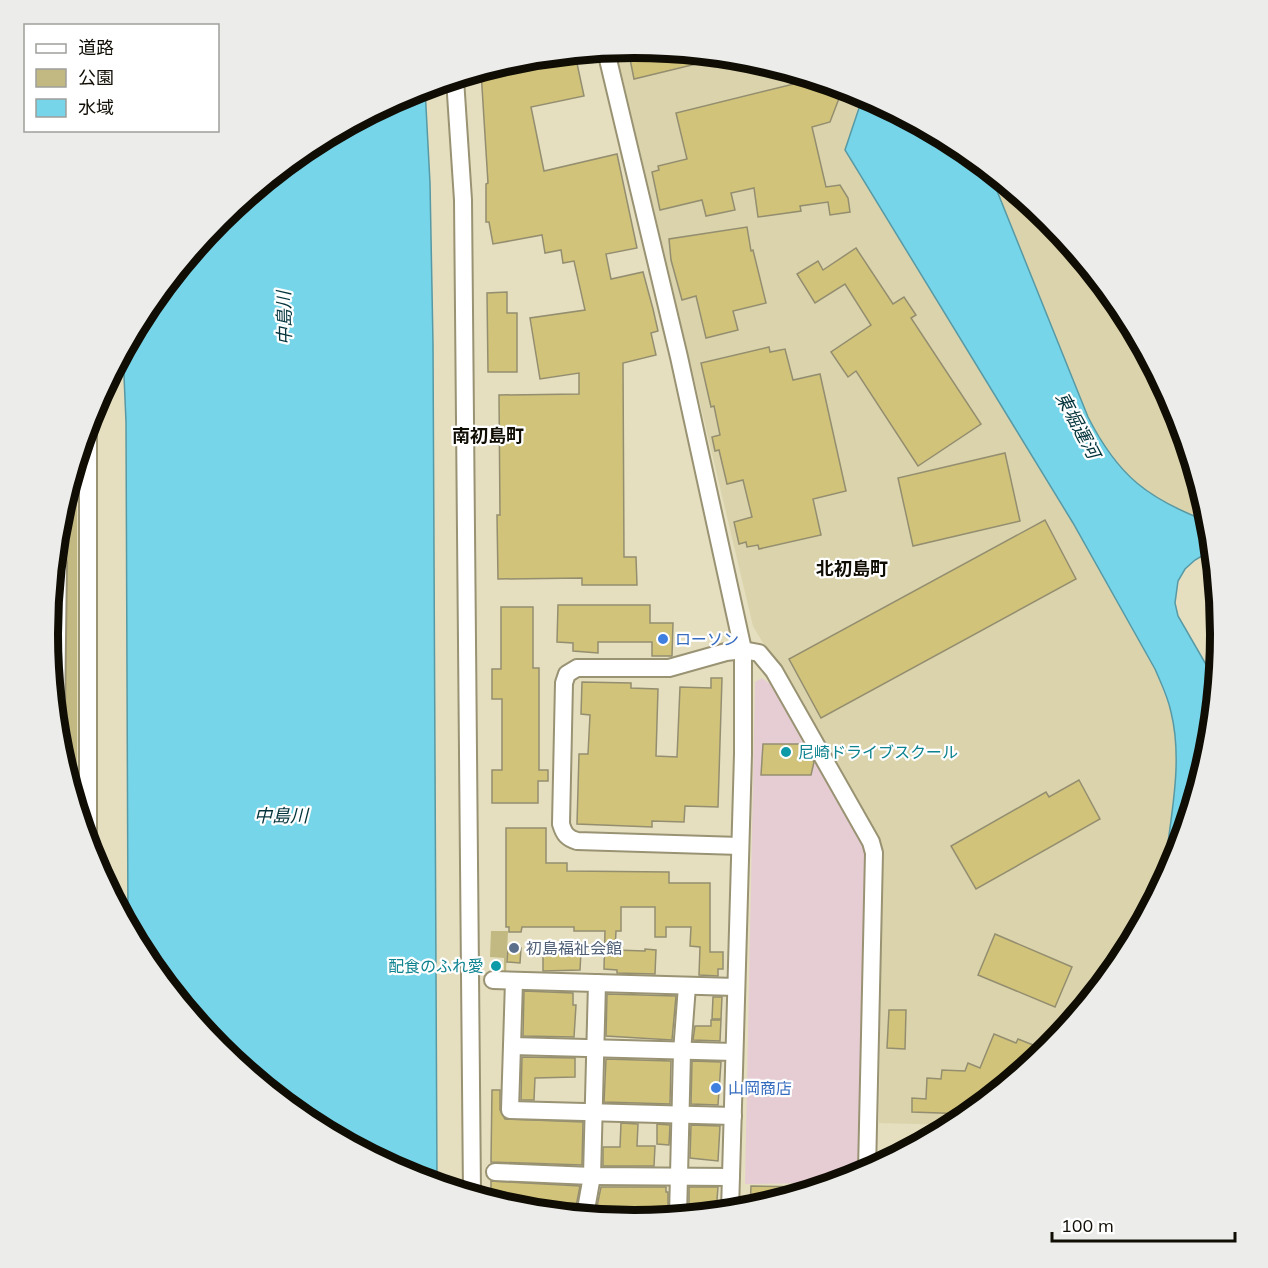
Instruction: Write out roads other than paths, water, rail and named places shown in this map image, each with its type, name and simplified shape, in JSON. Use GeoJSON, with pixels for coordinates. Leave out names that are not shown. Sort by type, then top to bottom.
{"type":"FeatureCollection","features":[{"type":"Feature","properties":{"kind":"street"},"geometry":{"type":"LineString","coordinates":[[608,59],[679,357],[743,650],[730,1201]]}},
{"type":"Feature","properties":{"kind":"street"},"geometry":{"type":"LineString","coordinates":[[456,87],[463,200],[472,1186]]}},
{"type":"Feature","properties":{"kind":"street"},"geometry":{"type":"LineString","coordinates":[[88,452],[88,816]]}},
{"type":"Feature","properties":{"kind":"street"},"geometry":{"type":"LineString","coordinates":[[740,846],[569,839],[563,833],[561,812],[564,683],[567,674],[577,668],[669,668],[726,652],[743,650],[759,653],[774,670],[871,842],[874,853],[867,1160]]}},
{"type":"Feature","properties":{"kind":"street"},"geometry":{"type":"LineString","coordinates":[[493,980],[736,987]]}},
{"type":"Feature","properties":{"kind":"street"},"geometry":{"type":"LineString","coordinates":[[514,981],[510,1110],[733,1116]]}},
{"type":"Feature","properties":{"kind":"street"},"geometry":{"type":"LineString","coordinates":[[586,1207],[592,1176],[597,983]]}},
{"type":"Feature","properties":{"kind":"street"},"geometry":{"type":"LineString","coordinates":[[679,1207],[682,1052],[687,986]]}},
{"type":"Feature","properties":{"kind":"street"},"geometry":{"type":"LineString","coordinates":[[512,1046],[734,1052]]}},
{"type":"Feature","properties":{"kind":"street"},"geometry":{"type":"LineString","coordinates":[[495,1172],[731,1178]]}},
{"type":"Feature","properties":{"kind":"water","name":"中島川"},"geometry":{"type":"Polygon","coordinates":[[[426,98],[430,183],[433,344],[437,1175],[379,1150],[346,1132],[314,1113],[255,1067],[227,1041],[177,984],[155,954],[128,907],[126,422],[124,369],[155,314],[201,255],[255,201],[314,155],[379,118],[426,98]]]}},
{"type":"Feature","properties":{"kind":"water","name":"東堀運河"},"geometry":{"type":"Polygon","coordinates":[[[860,105],[889,118],[954,155],[995,186],[1088,417],[1099,438],[1123,470],[1137,483],[1169,504],[1197,517],[1204,555],[1185,569],[1178,581],[1175,603],[1178,616],[1208,668],[1205,709],[1190,783],[1179,819],[1164,859],[1167,850],[1174,798],[1176,763],[1174,729],[1166,695],[1155,669],[1073,523],[845,150],[860,105]]]}},
{"type":"Feature","properties":{"kind":"place","name":"ローソン"},"geometry":{"type":"Point","coordinates":[663,639]}},
{"type":"Feature","properties":{"kind":"place","name":"尼崎ドライブスクール"},"geometry":{"type":"Point","coordinates":[786,752]}},
{"type":"Feature","properties":{"kind":"place","name":"初島福祉会館"},"geometry":{"type":"Point","coordinates":[514,948]}},
{"type":"Feature","properties":{"kind":"place","name":"配食のふれ愛"},"geometry":{"type":"Point","coordinates":[496,966]}},
{"type":"Feature","properties":{"kind":"place","name":"山岡商店"},"geometry":{"type":"Point","coordinates":[716,1088]}},
{"type":"Feature","properties":{"kind":"district","name":"南初島町"},"geometry":{"type":"Point","coordinates":[488,435]}},
{"type":"Feature","properties":{"kind":"district","name":"北初島町"},"geometry":{"type":"Point","coordinates":[852,568]}}]}
